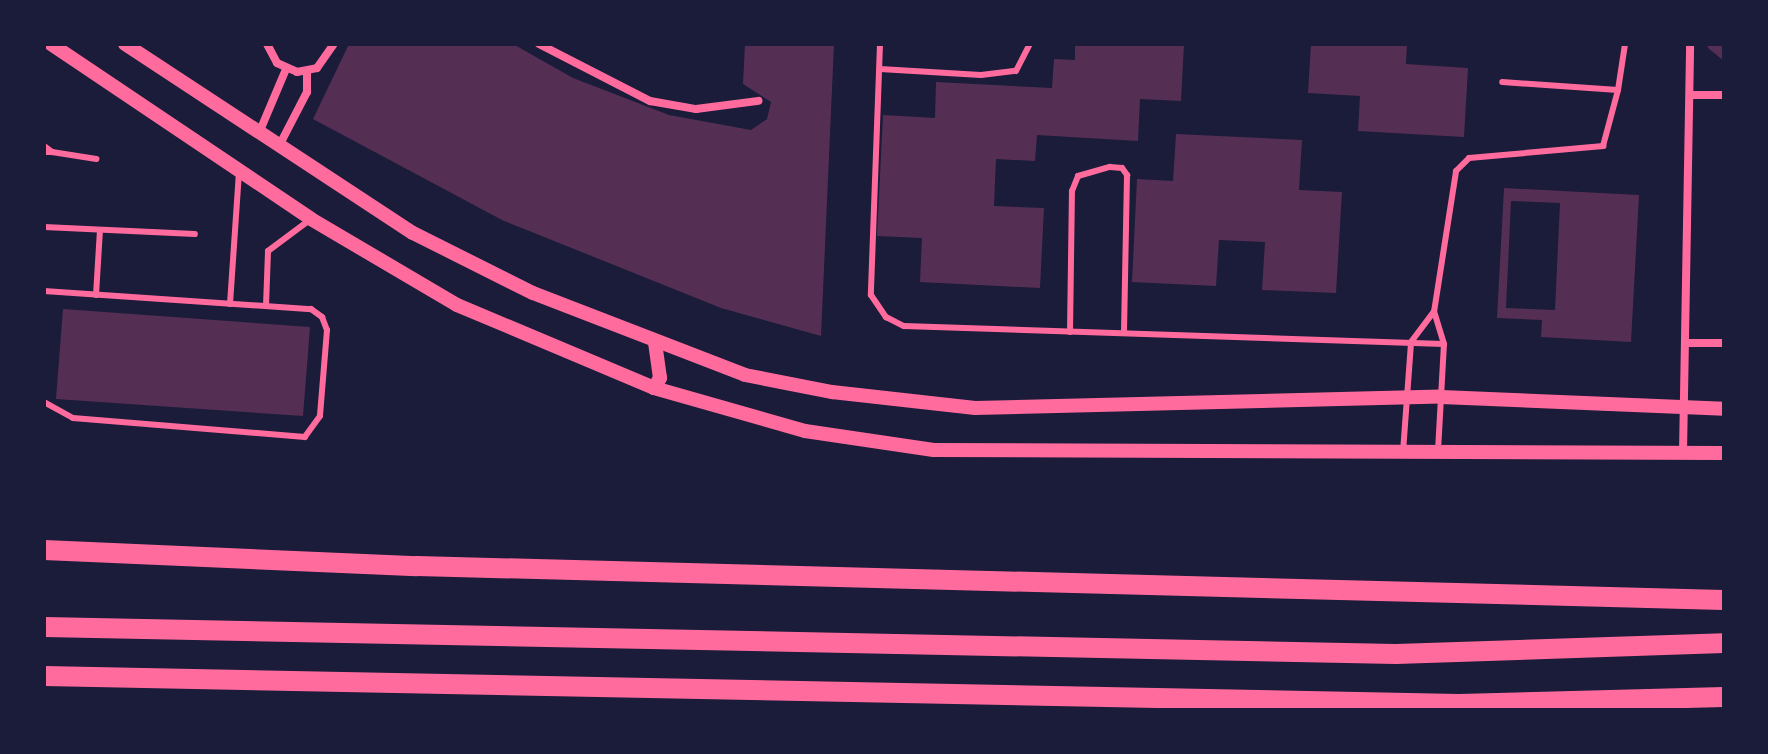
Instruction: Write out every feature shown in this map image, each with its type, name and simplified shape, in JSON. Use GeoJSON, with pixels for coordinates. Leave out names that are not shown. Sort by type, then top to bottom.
{"type":"FeatureCollection","features":[{"type":"Feature","properties":{"kind":"main road"},"geometry":{"type":"LineString","coordinates":[[44,550],[417,566],[1724,600]]}},
{"type":"Feature","properties":{"kind":"main road"},"geometry":{"type":"LineString","coordinates":[[44,627],[1396,654],[1724,643]]}},
{"type":"Feature","properties":{"kind":"main road"},"geometry":{"type":"LineString","coordinates":[[44,676],[1459,704],[1724,697]]}},
{"type":"Feature","properties":{"kind":"street"},"geometry":{"type":"LineString","coordinates":[[51,44],[311,219],[457,305],[654,388],[805,431],[934,450],[1403,455],[1724,453]]}},
{"type":"Feature","properties":{"kind":"street"},"geometry":{"type":"LineString","coordinates":[[125,44],[413,233],[533,293],[655,343],[745,375],[832,392],[975,408],[1441,397],[1724,409]]}},
{"type":"Feature","properties":{"kind":"street"},"geometry":{"type":"LineString","coordinates":[[267,44],[286,69],[307,71],[325,61],[334,44]]}},
{"type":"Feature","properties":{"kind":"street"},"geometry":{"type":"LineString","coordinates":[[539,44],[650,101],[696,109],[758,101]]}},
{"type":"Feature","properties":{"kind":"street"},"geometry":{"type":"LineString","coordinates":[[1683,453],[1692,95],[1690,44]]}},
{"type":"Feature","properties":{"kind":"street"},"geometry":{"type":"LineString","coordinates":[[259,133],[286,69]]}},
{"type":"Feature","properties":{"kind":"street"},"geometry":{"type":"LineString","coordinates":[[279,146],[307,92],[307,71]]}},
{"type":"Feature","properties":{"kind":"street"},"geometry":{"type":"LineString","coordinates":[[1692,95],[1724,95]]}},
{"type":"Feature","properties":{"kind":"street"},"geometry":{"type":"LineString","coordinates":[[654,388],[660,378],[655,343]]}},
{"type":"Feature","properties":{"kind":"street"},"geometry":{"type":"LineString","coordinates":[[1686,343],[1724,343]]}},
{"type":"Feature","properties":{"kind":"lane"},"geometry":{"type":"LineString","coordinates":[[880,44],[871,295],[886,317],[904,326],[1444,344]]}},
{"type":"Feature","properties":{"kind":"lane"},"geometry":{"type":"LineString","coordinates":[[880,69],[981,75],[1016,71],[1030,44]]}},
{"type":"Feature","properties":{"kind":"lane"},"geometry":{"type":"LineString","coordinates":[[1403,455],[1411,342],[1434,312],[1461,163],[1603,146],[1618,90],[1625,44]]}},
{"type":"Feature","properties":{"kind":"lane"},"geometry":{"type":"LineString","coordinates":[[1502,82],[1618,90]]}},
{"type":"Feature","properties":{"kind":"lane"},"geometry":{"type":"LineString","coordinates":[[44,149],[96,159]]}},
{"type":"Feature","properties":{"kind":"lane"},"geometry":{"type":"LineString","coordinates":[[1070,332],[1072,191],[1078,176],[1110,167],[1122,168],[1127,175],[1124,333]]}},
{"type":"Feature","properties":{"kind":"lane"},"geometry":{"type":"LineString","coordinates":[[230,304],[239,170]]}},
{"type":"Feature","properties":{"kind":"lane"},"geometry":{"type":"LineString","coordinates":[[266,306],[268,251],[311,219]]}},
{"type":"Feature","properties":{"kind":"lane"},"geometry":{"type":"LineString","coordinates":[[44,227],[195,234]]}},
{"type":"Feature","properties":{"kind":"lane"},"geometry":{"type":"LineString","coordinates":[[96,295],[100,230]]}},
{"type":"Feature","properties":{"kind":"lane"},"geometry":{"type":"LineString","coordinates":[[44,291],[311,309],[326,324],[320,416],[305,437],[83,420],[44,402]]}},
{"type":"Feature","properties":{"kind":"lane"},"geometry":{"type":"LineString","coordinates":[[1434,312],[1444,344],[1438,455]]}},
{"type":"Feature","properties":{"kind":"building"},"geometry":{"type":"Polygon","coordinates":[[[349,44],[513,44],[573,78],[669,115],[751,130],[767,119],[771,102],[743,84],[745,44],[834,44],[821,336],[721,308],[502,220],[313,119],[349,44]]]}},
{"type":"Feature","properties":{"kind":"building"},"geometry":{"type":"Polygon","coordinates":[[[1075,44],[1184,44],[1181,101],[1140,99],[1138,141],[1037,135],[1035,161],[996,159],[994,206],[1044,208],[1040,288],[920,282],[922,238],[877,236],[883,115],[935,118],[936,82],[1052,88],[1054,59],[1075,60],[1075,44]]]}},
{"type":"Feature","properties":{"kind":"building"},"geometry":{"type":"Polygon","coordinates":[[[1311,44],[1407,44],[1406,64],[1468,68],[1464,137],[1358,131],[1360,96],[1308,93],[1311,44]]]}},
{"type":"Feature","properties":{"kind":"building"},"geometry":{"type":"Polygon","coordinates":[[[1708,44],[1724,44],[1724,61],[1708,48],[1708,44]]]}},
{"type":"Feature","properties":{"kind":"building"},"geometry":{"type":"Polygon","coordinates":[[[1176,134],[1302,140],[1299,190],[1342,192],[1336,293],[1262,290],[1265,242],[1219,240],[1216,286],[1132,282],[1137,179],[1173,181],[1176,134]]]}},
{"type":"Feature","properties":{"kind":"building"},"geometry":{"type":"Polygon","coordinates":[[[1504,188],[1639,195],[1631,342],[1541,337],[1542,320],[1497,318],[1504,188]],[[1511,201],[1506,308],[1555,310],[1560,203],[1511,201]]]}},
{"type":"Feature","properties":{"kind":"building"},"geometry":{"type":"Polygon","coordinates":[[[63,309],[310,327],[303,416],[56,399],[63,309]]]}}]}
